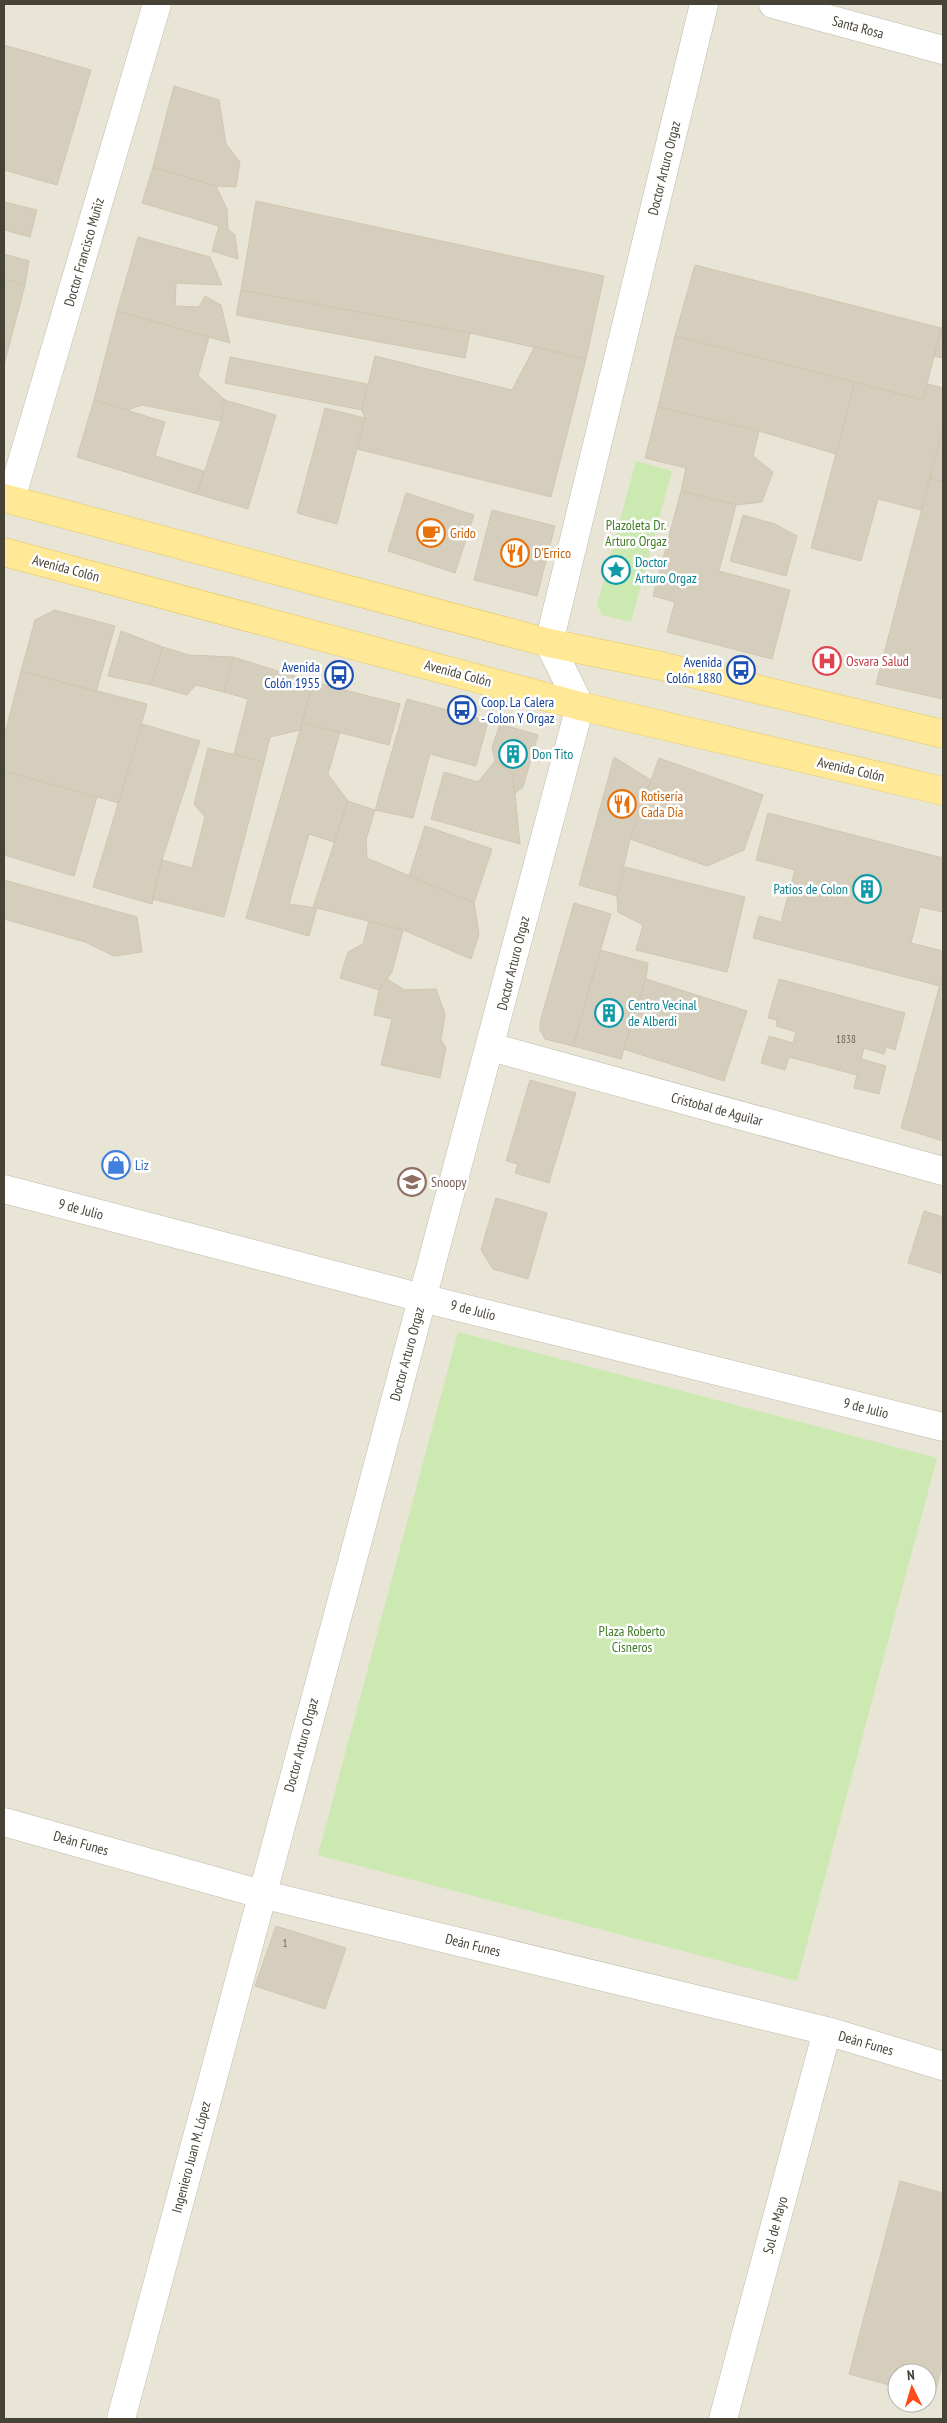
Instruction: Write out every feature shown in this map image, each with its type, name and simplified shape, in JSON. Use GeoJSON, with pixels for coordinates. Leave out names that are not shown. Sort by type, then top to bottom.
{"type":"FeatureCollection","features":[{"type":"Feature","properties":{"kind":"main road"},"geometry":{"type":"LineString","coordinates":[[7,499],[549,643],[661,666],[943,734]]}},
{"type":"Feature","properties":{"kind":"main road","name":"Avenida Colón"},"geometry":{"type":"LineString","coordinates":[[4,552],[580,706],[943,791]]}},
{"type":"Feature","properties":{"kind":"street","name":"Doctor Francisco Muñiz"},"geometry":{"type":"LineString","coordinates":[[7,499],[157,4]]}},
{"type":"Feature","properties":{"kind":"street","name":"Doctor Arturo Orgaz"},"geometry":{"type":"LineString","coordinates":[[549,643],[704,4]]}},
{"type":"Feature","properties":{"kind":"street","name":"Santa Rosa"},"geometry":{"type":"LineString","coordinates":[[773,4],[943,50]]}},
{"type":"Feature","properties":{"kind":"street"},"geometry":{"type":"LineString","coordinates":[[549,643],[580,706]]}},
{"type":"Feature","properties":{"kind":"street","name":"Doctor Arturo Orgaz"},"geometry":{"type":"LineString","coordinates":[[261,1894],[491,1047],[580,706]]}},
{"type":"Feature","properties":{"kind":"street","name":"Cristobal de Aguilar"},"geometry":{"type":"LineString","coordinates":[[491,1047],[943,1171]]}},
{"type":"Feature","properties":{"kind":"street","name":"9 de Julio"},"geometry":{"type":"LineString","coordinates":[[4,1189],[422,1298],[943,1427]]}},
{"type":"Feature","properties":{"kind":"street","name":"Deán Funes"},"geometry":{"type":"LineString","coordinates":[[4,1822],[261,1894],[827,2031],[943,2066]]}},
{"type":"Feature","properties":{"kind":"street","name":"Ingeniero Juan M. López"},"geometry":{"type":"LineString","coordinates":[[121,2419],[261,1894]]}},
{"type":"Feature","properties":{"kind":"street","name":"Sol de Mayo"},"geometry":{"type":"LineString","coordinates":[[723,2419],[827,2031]]}},
{"type":"Feature","properties":{"kind":"shaded area"},"geometry":{"type":"Polygon","coordinates":[[[4,4],[943,4],[943,2419],[4,2419],[4,4]]]}},
{"type":"Feature","properties":{"kind":"green space","name":"Plazoleta Dr. Arturo Orgaz"},"geometry":{"type":"Polygon","coordinates":[[[636,461],[672,471],[631,622],[602,615],[597,605],[636,461]]]}},
{"type":"Feature","properties":{"kind":"green space","name":"Plaza Roberto Cisneros"},"geometry":{"type":"Polygon","coordinates":[[[458,1332],[937,1458],[797,1981],[318,1855],[458,1332]]]}},
{"type":"Feature","properties":{"kind":"building"},"geometry":{"type":"Polygon","coordinates":[[[4,45],[91,70],[57,185],[4,170],[4,45]]]}},
{"type":"Feature","properties":{"kind":"building"},"geometry":{"type":"Polygon","coordinates":[[[174,86],[219,100],[226,144],[240,162],[236,187],[216,186],[153,167],[174,86]]]}},
{"type":"Feature","properties":{"kind":"building"},"geometry":{"type":"Polygon","coordinates":[[[153,167],[216,186],[227,209],[228,229],[235,235],[238,259],[212,251],[219,226],[142,203],[153,167]]]}},
{"type":"Feature","properties":{"kind":"building"},"geometry":{"type":"Polygon","coordinates":[[[256,201],[604,276],[586,359],[470,333],[241,290],[256,201]]]}},
{"type":"Feature","properties":{"kind":"building"},"geometry":{"type":"Polygon","coordinates":[[[4,202],[37,210],[30,237],[4,230],[4,202]]]}},
{"type":"Feature","properties":{"kind":"building"},"geometry":{"type":"Polygon","coordinates":[[[138,237],[210,257],[222,285],[176,283],[175,306],[199,307],[205,296],[221,305],[230,343],[117,311],[138,237]]]}},
{"type":"Feature","properties":{"kind":"building"},"geometry":{"type":"Polygon","coordinates":[[[4,254],[29,261],[25,285],[4,279],[4,254]]]}},
{"type":"Feature","properties":{"kind":"building"},"geometry":{"type":"Polygon","coordinates":[[[695,265],[941,328],[923,400],[675,336],[695,265]]]}},
{"type":"Feature","properties":{"kind":"building"},"geometry":{"type":"Polygon","coordinates":[[[4,279],[25,285],[4,365],[4,279]]]}},
{"type":"Feature","properties":{"kind":"building"},"geometry":{"type":"Polygon","coordinates":[[[241,290],[470,333],[465,358],[236,315],[241,290]]]}},
{"type":"Feature","properties":{"kind":"building"},"geometry":{"type":"Polygon","coordinates":[[[117,311],[209,337],[198,376],[225,400],[221,421],[142,405],[127,410],[94,400],[117,311]]]}},
{"type":"Feature","properties":{"kind":"building"},"geometry":{"type":"Polygon","coordinates":[[[943,323],[943,358],[934,356],[943,323]]]}},
{"type":"Feature","properties":{"kind":"building"},"geometry":{"type":"Polygon","coordinates":[[[675,336],[855,382],[836,454],[759,431],[658,407],[675,336]]]}},
{"type":"Feature","properties":{"kind":"building"},"geometry":{"type":"Polygon","coordinates":[[[535,346],[586,359],[551,497],[357,449],[365,418],[362,410],[375,356],[512,390],[535,346]]]}},
{"type":"Feature","properties":{"kind":"building"},"geometry":{"type":"Polygon","coordinates":[[[230,357],[367,384],[362,410],[225,383],[230,357]]]}},
{"type":"Feature","properties":{"kind":"building"},"geometry":{"type":"Polygon","coordinates":[[[855,382],[923,400],[927,384],[943,388],[943,426],[921,510],[878,499],[861,561],[811,548],[855,382]]]}},
{"type":"Feature","properties":{"kind":"building"},"geometry":{"type":"Polygon","coordinates":[[[94,400],[165,422],[155,456],[204,471],[197,494],[77,457],[94,400]]]}},
{"type":"Feature","properties":{"kind":"building"},"geometry":{"type":"Polygon","coordinates":[[[225,400],[276,415],[248,509],[197,494],[221,421],[225,400]]]}},
{"type":"Feature","properties":{"kind":"building"},"geometry":{"type":"Polygon","coordinates":[[[658,407],[759,431],[753,456],[773,472],[762,502],[736,505],[681,491],[686,468],[645,458],[658,407]]]}},
{"type":"Feature","properties":{"kind":"building"},"geometry":{"type":"Polygon","coordinates":[[[325,408],[365,418],[337,524],[297,513],[325,408]]]}},
{"type":"Feature","properties":{"kind":"building"},"geometry":{"type":"Polygon","coordinates":[[[943,426],[943,482],[930,478],[943,426]]]}},
{"type":"Feature","properties":{"kind":"building"},"geometry":{"type":"Polygon","coordinates":[[[930,478],[943,482],[943,699],[876,684],[930,478]]]}},
{"type":"Feature","properties":{"kind":"building"},"geometry":{"type":"Polygon","coordinates":[[[681,491],[736,505],[719,571],[790,590],[772,659],[667,632],[675,602],[653,596],[681,491]]]}},
{"type":"Feature","properties":{"kind":"building","name":"Grido"},"geometry":{"type":"Polygon","coordinates":[[[406,493],[474,515],[455,573],[388,551],[406,493]]]}},
{"type":"Feature","properties":{"kind":"building","name":"D'Errico"},"geometry":{"type":"Polygon","coordinates":[[[492,510],[555,526],[537,596],[474,580],[492,510]]]}},
{"type":"Feature","properties":{"kind":"building"},"geometry":{"type":"Polygon","coordinates":[[[743,515],[775,524],[797,536],[786,576],[730,561],[743,515]]]}},
{"type":"Feature","properties":{"kind":"building"},"geometry":{"type":"Polygon","coordinates":[[[55,610],[115,626],[96,692],[21,671],[35,620],[55,610]]]}},
{"type":"Feature","properties":{"kind":"building"},"geometry":{"type":"Polygon","coordinates":[[[121,631],[163,647],[151,685],[108,676],[121,631]]]}},
{"type":"Feature","properties":{"kind":"building"},"geometry":{"type":"Polygon","coordinates":[[[163,647],[189,655],[233,657],[224,692],[196,685],[187,695],[151,685],[163,647]]]}},
{"type":"Feature","properties":{"kind":"building"},"geometry":{"type":"Polygon","coordinates":[[[233,657],[313,682],[300,730],[270,737],[264,762],[234,754],[248,699],[224,692],[233,657]]]}},
{"type":"Feature","properties":{"kind":"building"},"geometry":{"type":"Polygon","coordinates":[[[21,671],[147,704],[119,803],[4,771],[4,737],[21,671]]]}},
{"type":"Feature","properties":{"kind":"building"},"geometry":{"type":"Polygon","coordinates":[[[313,682],[400,704],[389,745],[302,723],[313,682]]]}},
{"type":"Feature","properties":{"kind":"building"},"geometry":{"type":"Polygon","coordinates":[[[407,699],[488,721],[476,766],[430,754],[413,818],[375,810],[407,699]]]}},
{"type":"Feature","properties":{"kind":"building"},"geometry":{"type":"Polygon","coordinates":[[[302,723],[340,732],[328,774],[348,801],[334,842],[309,834],[289,904],[317,908],[309,936],[246,918],[302,723]]]}},
{"type":"Feature","properties":{"kind":"building"},"geometry":{"type":"Polygon","coordinates":[[[142,724],[200,741],[162,860],[152,904],[93,887],[142,724]]]}},
{"type":"Feature","properties":{"kind":"building","name":"Don Tito"},"geometry":{"type":"Polygon","coordinates":[[[500,724],[538,735],[523,787],[514,794],[513,774],[495,761],[492,747],[500,724]]]}},
{"type":"Feature","properties":{"kind":"building"},"geometry":{"type":"Polygon","coordinates":[[[208,748],[264,762],[224,917],[152,899],[162,860],[192,868],[205,817],[194,804],[208,748]]]}},
{"type":"Feature","properties":{"kind":"building"},"geometry":{"type":"Polygon","coordinates":[[[614,757],[651,780],[630,839],[617,896],[579,885],[614,757]]]}},
{"type":"Feature","properties":{"kind":"building"},"geometry":{"type":"Polygon","coordinates":[[[659,758],[763,795],[744,850],[707,866],[630,839],[659,758]]]}},
{"type":"Feature","properties":{"kind":"building"},"geometry":{"type":"Polygon","coordinates":[[[495,761],[513,774],[520,844],[431,819],[444,772],[478,782],[495,761]]]}},
{"type":"Feature","properties":{"kind":"building"},"geometry":{"type":"Polygon","coordinates":[[[4,771],[97,797],[74,876],[4,855],[4,771]]]}},
{"type":"Feature","properties":{"kind":"building"},"geometry":{"type":"Polygon","coordinates":[[[348,801],[375,810],[366,840],[367,858],[474,903],[479,934],[471,959],[403,930],[313,907],[348,801]]]}},
{"type":"Feature","properties":{"kind":"building","name":"Patios de Colon"},"geometry":{"type":"Polygon","coordinates":[[[768,813],[943,858],[943,912],[920,907],[911,943],[943,951],[943,973],[940,986],[753,938],[759,916],[781,922],[795,870],[756,860],[768,813]]]}},
{"type":"Feature","properties":{"kind":"building"},"geometry":{"type":"Polygon","coordinates":[[[425,826],[492,849],[474,903],[409,876],[425,826]]]}},
{"type":"Feature","properties":{"kind":"building"},"geometry":{"type":"Polygon","coordinates":[[[625,867],[745,897],[727,972],[636,950],[643,925],[618,912],[617,896],[625,867]]]}},
{"type":"Feature","properties":{"kind":"building"},"geometry":{"type":"Polygon","coordinates":[[[4,880],[137,917],[142,952],[114,956],[85,942],[4,919],[4,880]]]}},
{"type":"Feature","properties":{"kind":"building"},"geometry":{"type":"Polygon","coordinates":[[[574,903],[611,914],[573,1046],[545,1039],[540,1030],[540,1022],[574,903]]]}},
{"type":"Feature","properties":{"kind":"building"},"geometry":{"type":"Polygon","coordinates":[[[369,921],[403,930],[392,972],[379,990],[340,978],[348,952],[363,944],[369,921]]]}},
{"type":"Feature","properties":{"kind":"building","name":"Centro Vecinal de Alberdi"},"geometry":{"type":"Polygon","coordinates":[[[600,950],[648,963],[646,979],[621,1059],[573,1046],[600,950]]]}},
{"type":"Feature","properties":{"kind":"building"},"geometry":{"type":"Polygon","coordinates":[[[943,973],[943,1141],[901,1128],[943,973]]]}},
{"type":"Feature","properties":{"kind":"building"},"geometry":{"type":"Polygon","coordinates":[[[387,979],[405,990],[436,989],[445,1014],[441,1040],[446,1048],[440,1078],[381,1065],[392,1019],[374,1015],[379,990],[387,979]]]}},
{"type":"Feature","properties":{"kind":"building"},"geometry":{"type":"Polygon","coordinates":[[[646,979],[747,1011],[724,1081],[623,1049],[646,979]]]}},
{"type":"Feature","properties":{"kind":"building"},"geometry":{"type":"Polygon","coordinates":[[[779,979],[905,1013],[895,1050],[886,1047],[884,1054],[864,1048],[861,1059],[886,1066],[879,1094],[854,1088],[857,1075],[789,1057],[785,1070],[761,1063],[769,1036],[793,1043],[796,1032],[776,1026],[777,1020],[768,1018],[779,979]]]}},
{"type":"Feature","properties":{"kind":"building"},"geometry":{"type":"Polygon","coordinates":[[[530,1080],[576,1093],[549,1183],[515,1173],[518,1164],[506,1161],[530,1080]]]}},
{"type":"Feature","properties":{"kind":"building"},"geometry":{"type":"Polygon","coordinates":[[[496,1198],[547,1213],[528,1279],[493,1269],[481,1250],[496,1198]]]}},
{"type":"Feature","properties":{"kind":"building"},"geometry":{"type":"Polygon","coordinates":[[[924,1211],[943,1217],[943,1274],[908,1263],[924,1211]]]}},
{"type":"Feature","properties":{"kind":"building"},"geometry":{"type":"Polygon","coordinates":[[[276,1926],[346,1948],[325,2009],[255,1986],[276,1926]]]}},
{"type":"Feature","properties":{"kind":"building"},"geometry":{"type":"Polygon","coordinates":[[[900,2181],[943,2193],[943,2363],[937,2385],[937,2363],[887,2363],[887,2384],[849,2374],[900,2181]]]}},
{"type":"Feature","properties":{"kind":"place","name":"Grido"},"geometry":{"type":"Point","coordinates":[431,533]}},
{"type":"Feature","properties":{"kind":"place","name":"D'Errico"},"geometry":{"type":"Point","coordinates":[515,553]}},
{"type":"Feature","properties":{"kind":"place","name":"Doctor Arturo Orgaz"},"geometry":{"type":"Point","coordinates":[616,570]}},
{"type":"Feature","properties":{"kind":"place","name":"Osvara Salud"},"geometry":{"type":"Point","coordinates":[827,661]}},
{"type":"Feature","properties":{"kind":"place","name":"Avenida Colón 1880"},"geometry":{"type":"Point","coordinates":[741,670]}},
{"type":"Feature","properties":{"kind":"place","name":"Avenida Colón 1955"},"geometry":{"type":"Point","coordinates":[339,675]}},
{"type":"Feature","properties":{"kind":"place","name":"Coop. La Calera - Colon Y Orgaz"},"geometry":{"type":"Point","coordinates":[462,710]}},
{"type":"Feature","properties":{"kind":"place","name":"Don Tito"},"geometry":{"type":"Point","coordinates":[513,754]}},
{"type":"Feature","properties":{"kind":"place","name":"Rotisería Cada Día"},"geometry":{"type":"Point","coordinates":[622,804]}},
{"type":"Feature","properties":{"kind":"place","name":"Patios de Colon"},"geometry":{"type":"Point","coordinates":[867,889]}},
{"type":"Feature","properties":{"kind":"place","name":"Centro Vecinal de Alberdi"},"geometry":{"type":"Point","coordinates":[609,1013]}},
{"type":"Feature","properties":{"kind":"place","name":"Liz"},"geometry":{"type":"Point","coordinates":[116,1165]}},
{"type":"Feature","properties":{"kind":"place","name":"Snoopy"},"geometry":{"type":"Point","coordinates":[412,1182]}}]}
